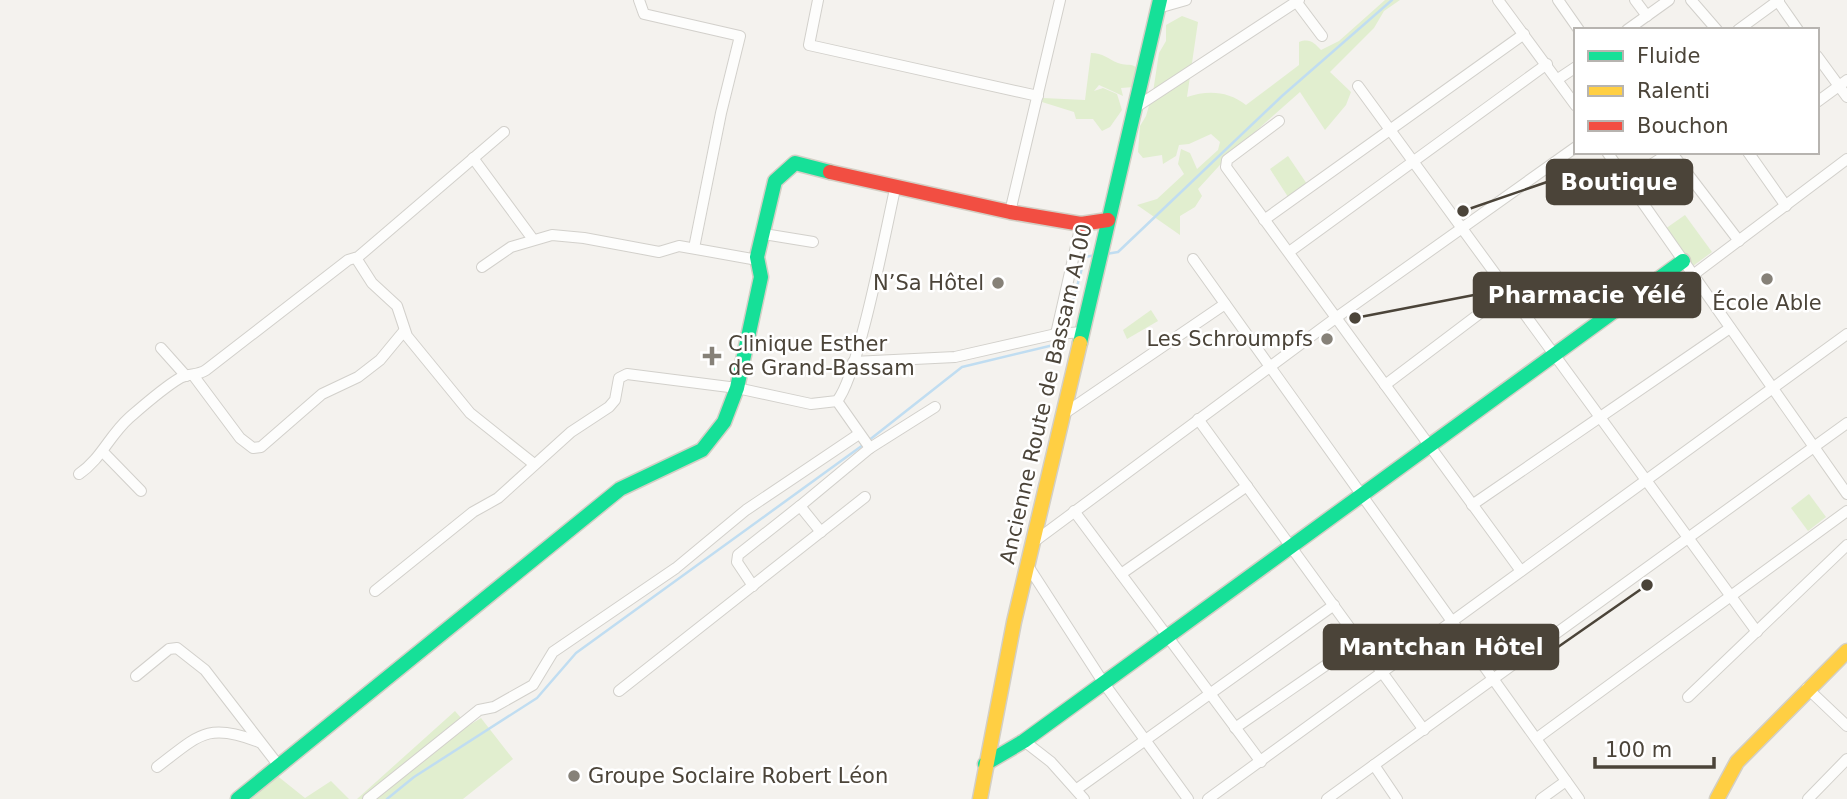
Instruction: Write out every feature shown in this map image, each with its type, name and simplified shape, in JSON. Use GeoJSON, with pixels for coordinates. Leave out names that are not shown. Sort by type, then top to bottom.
{"type":"FeatureCollection","features":[{"type":"Feature","properties":{"kind":"street"},"geometry":{"type":"LineString","coordinates":[[639,0],[644,14],[740,36],[721,113],[694,248]]}},
{"type":"Feature","properties":{"kind":"street"},"geometry":{"type":"LineString","coordinates":[[818,0],[810,45],[1038,96]]}},
{"type":"Feature","properties":{"kind":"street"},"geometry":{"type":"LineString","coordinates":[[1010,212],[1060,0]]}},
{"type":"Feature","properties":{"kind":"street"},"geometry":{"type":"LineString","coordinates":[[1159,4],[1186,0]]}},
{"type":"Feature","properties":{"kind":"street"},"geometry":{"type":"LineString","coordinates":[[1498,0],[1574,103]]}},
{"type":"Feature","properties":{"kind":"street"},"geometry":{"type":"LineString","coordinates":[[1558,0],[1578,28]]}},
{"type":"Feature","properties":{"kind":"street"},"geometry":{"type":"LineString","coordinates":[[1635,0],[1647,16]]}},
{"type":"Feature","properties":{"kind":"street"},"geometry":{"type":"LineString","coordinates":[[1631,28],[1669,0]]}},
{"type":"Feature","properties":{"kind":"street"},"geometry":{"type":"LineString","coordinates":[[1691,0],[1715,28]]}},
{"type":"Feature","properties":{"kind":"street"},"geometry":{"type":"LineString","coordinates":[[1741,28],[1778,0],[1797,28]]}},
{"type":"Feature","properties":{"kind":"street"},"geometry":{"type":"LineString","coordinates":[[1133,109],[1297,1],[1322,36]]}},
{"type":"Feature","properties":{"kind":"street","name":"Ancienne Route de Bassam A100"},"geometry":{"type":"LineString","coordinates":[[980,799],[985,764],[1028,566],[1159,4]]}},
{"type":"Feature","properties":{"kind":"street"},"geometry":{"type":"LineString","coordinates":[[1264,220],[1524,34]]}},
{"type":"Feature","properties":{"kind":"street"},"geometry":{"type":"LineString","coordinates":[[1819,58],[1843,83],[1847,97]]}},
{"type":"Feature","properties":{"kind":"street"},"geometry":{"type":"LineString","coordinates":[[1289,253],[1412,160],[1547,64]]}},
{"type":"Feature","properties":{"kind":"street"},"geometry":{"type":"LineString","coordinates":[[1558,79],[1574,68]]}},
{"type":"Feature","properties":{"kind":"street"},"geometry":{"type":"LineString","coordinates":[[1819,101],[1843,83]]}},
{"type":"Feature","properties":{"kind":"street"},"geometry":{"type":"LineString","coordinates":[[1358,86],[1687,540],[1757,632]]}},
{"type":"Feature","properties":{"kind":"street"},"geometry":{"type":"LineString","coordinates":[[1279,121],[1225,164],[1521,571]]}},
{"type":"Feature","properties":{"kind":"street"},"geometry":{"type":"LineString","coordinates":[[79,474],[104,453],[111,436],[129,418],[189,375],[205,370],[348,260],[356,258],[504,132]]}},
{"type":"Feature","properties":{"kind":"street"},"geometry":{"type":"LineString","coordinates":[[1035,541],[1336,317],[1574,148]]}},
{"type":"Feature","properties":{"kind":"street"},"geometry":{"type":"LineString","coordinates":[[1608,154],[1847,494]]}},
{"type":"Feature","properties":{"kind":"street"},"geometry":{"type":"LineString","coordinates":[[1620,172],[1649,166],[1668,154]]}},
{"type":"Feature","properties":{"kind":"street"},"geometry":{"type":"LineString","coordinates":[[1673,154],[1739,240]]}},
{"type":"Feature","properties":{"kind":"street"},"geometry":{"type":"LineString","coordinates":[[1749,154],[1786,206]]}},
{"type":"Feature","properties":{"kind":"street"},"geometry":{"type":"LineString","coordinates":[[473,158],[532,238]]}},
{"type":"Feature","properties":{"kind":"street"},"geometry":{"type":"LineString","coordinates":[[1693,275],[1847,159]]}},
{"type":"Feature","properties":{"kind":"street"},"geometry":{"type":"LineString","coordinates":[[238,799],[620,489],[702,450],[724,422],[737,388],[761,278],[757,257],[775,181],[795,163],[895,188],[1010,212],[1081,224],[1108,220]]}},
{"type":"Feature","properties":{"kind":"street"},"geometry":{"type":"LineString","coordinates":[[375,591],[473,512],[498,498],[571,432],[609,407],[615,400],[620,378],[627,374],[737,388],[811,404],[837,401],[843,394],[853,362],[895,188]]}},
{"type":"Feature","properties":{"kind":"street"},"geometry":{"type":"LineString","coordinates":[[1056,334],[1081,224]]}},
{"type":"Feature","properties":{"kind":"street"},"geometry":{"type":"LineString","coordinates":[[764,234],[813,242]]}},
{"type":"Feature","properties":{"kind":"street"},"geometry":{"type":"LineString","coordinates":[[482,267],[511,247],[532,238],[552,236],[584,238],[659,252],[679,246],[752,259],[757,257]]}},
{"type":"Feature","properties":{"kind":"street"},"geometry":{"type":"LineString","coordinates":[[356,258],[372,283],[397,306],[404,331],[470,413],[534,464]]}},
{"type":"Feature","properties":{"kind":"street"},"geometry":{"type":"LineString","coordinates":[[1193,258],[1579,799]]}},
{"type":"Feature","properties":{"kind":"street"},"geometry":{"type":"LineString","coordinates":[[985,764],[1024,741],[1683,261]]}},
{"type":"Feature","properties":{"kind":"street"},"geometry":{"type":"LineString","coordinates":[[1385,385],[1508,292]]}},
{"type":"Feature","properties":{"kind":"street"},"geometry":{"type":"LineString","coordinates":[[1065,413],[1225,304]]}},
{"type":"Feature","properties":{"kind":"street"},"geometry":{"type":"LineString","coordinates":[[1472,505],[1730,328]]}},
{"type":"Feature","properties":{"kind":"street"},"geometry":{"type":"LineString","coordinates":[[162,348],[189,375],[240,438],[253,448],[261,447],[322,394],[358,377],[380,360],[404,331]]}},
{"type":"Feature","properties":{"kind":"street"},"geometry":{"type":"LineString","coordinates":[[853,362],[955,357],[1056,334],[1083,331]]}},
{"type":"Feature","properties":{"kind":"street"},"geometry":{"type":"LineString","coordinates":[[1208,799],[1847,334]]}},
{"type":"Feature","properties":{"kind":"street"},"geometry":{"type":"LineString","coordinates":[[837,401],[870,448]]}},
{"type":"Feature","properties":{"kind":"street"},"geometry":{"type":"LineString","coordinates":[[753,586],[737,562],[738,555],[870,448],[935,407]]}},
{"type":"Feature","properties":{"kind":"street"},"geometry":{"type":"LineString","coordinates":[[1198,419],[1424,730]]}},
{"type":"Feature","properties":{"kind":"street"},"geometry":{"type":"LineString","coordinates":[[1327,799],[1847,423]]}},
{"type":"Feature","properties":{"kind":"street"},"geometry":{"type":"LineString","coordinates":[[368,799],[479,710],[494,707],[533,685],[553,652],[676,568],[746,510],[859,434]]}},
{"type":"Feature","properties":{"kind":"street"},"geometry":{"type":"LineString","coordinates":[[104,453],[141,491]]}},
{"type":"Feature","properties":{"kind":"street"},"geometry":{"type":"LineString","coordinates":[[1121,574],[1247,486]]}},
{"type":"Feature","properties":{"kind":"street"},"geometry":{"type":"LineString","coordinates":[[619,691],[865,497]]}},
{"type":"Feature","properties":{"kind":"street"},"geometry":{"type":"LineString","coordinates":[[800,506],[821,532]]}},
{"type":"Feature","properties":{"kind":"street"},"geometry":{"type":"LineString","coordinates":[[1074,511],[1261,762]]}},
{"type":"Feature","properties":{"kind":"street"},"geometry":{"type":"LineString","coordinates":[[1536,738],[1847,512]]}},
{"type":"Feature","properties":{"kind":"street"},"geometry":{"type":"LineString","coordinates":[[1688,697],[1847,545]]}},
{"type":"Feature","properties":{"kind":"street"},"geometry":{"type":"LineString","coordinates":[[1028,566],[1103,682],[1188,799]]}},
{"type":"Feature","properties":{"kind":"street"},"geometry":{"type":"LineString","coordinates":[[1077,789],[1334,605]]}},
{"type":"Feature","properties":{"kind":"street"},"geometry":{"type":"LineString","coordinates":[[1235,728],[1361,641]]}},
{"type":"Feature","properties":{"kind":"street"},"geometry":{"type":"LineString","coordinates":[[136,676],[169,649],[177,648],[205,670],[279,766]]}},
{"type":"Feature","properties":{"kind":"street"},"geometry":{"type":"LineString","coordinates":[[1717,799],[1721,786],[1737,762],[1807,688],[1847,651]]}},
{"type":"Feature","properties":{"kind":"street"},"geometry":{"type":"LineString","coordinates":[[1807,688],[1847,726]]}},
{"type":"Feature","properties":{"kind":"street"},"geometry":{"type":"LineString","coordinates":[[157,767],[192,741],[219,730],[233,732],[259,742]]}},
{"type":"Feature","properties":{"kind":"street"},"geometry":{"type":"LineString","coordinates":[[1024,741],[1051,762],[1084,799]]}},
{"type":"Feature","properties":{"kind":"street"},"geometry":{"type":"LineString","coordinates":[[1808,799],[1847,759]]}},
{"type":"Feature","properties":{"kind":"street"},"geometry":{"type":"LineString","coordinates":[[1374,765],[1397,799]]}},
{"type":"Feature","properties":{"kind":"street"},"geometry":{"type":"LineString","coordinates":[[1541,799],[1566,781]]}},
{"type":"Feature","properties":{"kind":"green space"},"geometry":{"type":"Polygon","coordinates":[[[1385,0],[1400,0],[1384,11],[1374,28],[1330,72],[1351,92],[1346,105],[1325,130],[1300,92],[1229,155],[1198,189],[1202,196],[1195,207],[1180,216],[1180,235],[1137,205],[1157,199],[1184,174],[1178,164],[1181,149],[1190,153],[1197,169],[1218,150],[1220,142],[1211,134],[1189,144],[1179,145],[1176,156],[1163,164],[1162,155],[1143,158],[1138,152],[1140,126],[1153,92],[1159,53],[1166,41],[1166,25],[1182,16],[1198,22],[1187,97],[1218,93],[1246,105],[1299,65],[1299,42],[1309,41],[1321,50],[1339,41],[1385,0]]]}},
{"type":"Feature","properties":{"kind":"green space"},"geometry":{"type":"Polygon","coordinates":[[[1091,53],[1136,67],[1134,87],[1121,88],[1123,96],[1099,85],[1094,91],[1103,88],[1117,94],[1122,110],[1110,127],[1102,131],[1093,119],[1076,119],[1074,112],[1042,102],[1043,98],[1085,100],[1091,53]]]}},
{"type":"Feature","properties":{"kind":"green space"},"geometry":{"type":"Polygon","coordinates":[[[1288,156],[1309,187],[1290,200],[1270,169],[1288,156]]]}},
{"type":"Feature","properties":{"kind":"green space"},"geometry":{"type":"Polygon","coordinates":[[[1685,215],[1712,252],[1693,266],[1665,229],[1685,215]]]}},
{"type":"Feature","properties":{"kind":"green space"},"geometry":{"type":"Polygon","coordinates":[[[1151,310],[1158,321],[1127,339],[1123,330],[1151,310]]]}},
{"type":"Feature","properties":{"kind":"green space"},"geometry":{"type":"Polygon","coordinates":[[[1809,494],[1826,517],[1808,531],[1791,508],[1809,494]]]}},
{"type":"Feature","properties":{"kind":"green space"},"geometry":{"type":"Polygon","coordinates":[[[455,711],[468,726],[481,718],[513,759],[463,799],[357,799],[455,711]]]}},
{"type":"Feature","properties":{"kind":"green space"},"geometry":{"type":"Polygon","coordinates":[[[275,774],[305,798],[331,781],[349,799],[242,799],[275,774]]]}},
{"type":"Feature","properties":{"kind":"waterway"},"geometry":{"type":"LineString","coordinates":[[1106,254],[1118,252],[1282,96],[1392,0]]}},
{"type":"Feature","properties":{"kind":"waterway"},"geometry":{"type":"LineString","coordinates":[[1065,331],[1085,257],[1096,255]]}},
{"type":"Feature","properties":{"kind":"waterway"},"geometry":{"type":"LineString","coordinates":[[868,441],[962,367],[1062,343],[1063,338]]}},
{"type":"Feature","properties":{"kind":"waterway"},"geometry":{"type":"LineString","coordinates":[[387,799],[414,777],[537,698],[576,653],[863,445]]}},
{"type":"Feature","properties":{"kind":"traffic: fast"},"geometry":{"type":"LineString","coordinates":[[1080,343],[1160,0]]}},
{"type":"Feature","properties":{"kind":"traffic: fast"},"geometry":{"type":"LineString","coordinates":[[238,799],[620,489],[702,450],[724,422],[737,388],[761,277],[757,257],[775,181],[795,163],[830,172]]}},
{"type":"Feature","properties":{"kind":"traffic: fast"},"geometry":{"type":"LineString","coordinates":[[985,764],[1024,741],[1683,261]]}},
{"type":"Feature","properties":{"kind":"traffic: slow"},"geometry":{"type":"LineString","coordinates":[[980,799],[1014,622],[1080,343]]}},
{"type":"Feature","properties":{"kind":"traffic: slow"},"geometry":{"type":"LineString","coordinates":[[1717,799],[1737,762],[1847,651]]}},
{"type":"Feature","properties":{"kind":"traffic: jam"},"geometry":{"type":"LineString","coordinates":[[830,172],[1010,212],[1081,224],[1108,220]]}},
{"type":"Feature","properties":{"kind":"place","name":"Boutique"},"geometry":{"type":"Point","coordinates":[1463,211]}},
{"type":"Feature","properties":{"kind":"place","name":"École Able"},"geometry":{"type":"Point","coordinates":[1767,279]}},
{"type":"Feature","properties":{"kind":"place","name":"N’Sa Hôtel"},"geometry":{"type":"Point","coordinates":[998,283]}},
{"type":"Feature","properties":{"kind":"place","name":"Pharmacie Yélé"},"geometry":{"type":"Point","coordinates":[1355,318]}},
{"type":"Feature","properties":{"kind":"place","name":"Les Schroumpfs"},"geometry":{"type":"Point","coordinates":[1327,339]}},
{"type":"Feature","properties":{"kind":"place","name":"Clinique Esther de Grand-Bassam"},"geometry":{"type":"Point","coordinates":[712,356]}},
{"type":"Feature","properties":{"kind":"place","name":"Mantchan Hôtel"},"geometry":{"type":"Point","coordinates":[1647,585]}},
{"type":"Feature","properties":{"kind":"place","name":"Groupe Soclaire Robert Léon"},"geometry":{"type":"Point","coordinates":[574,776]}}]}
